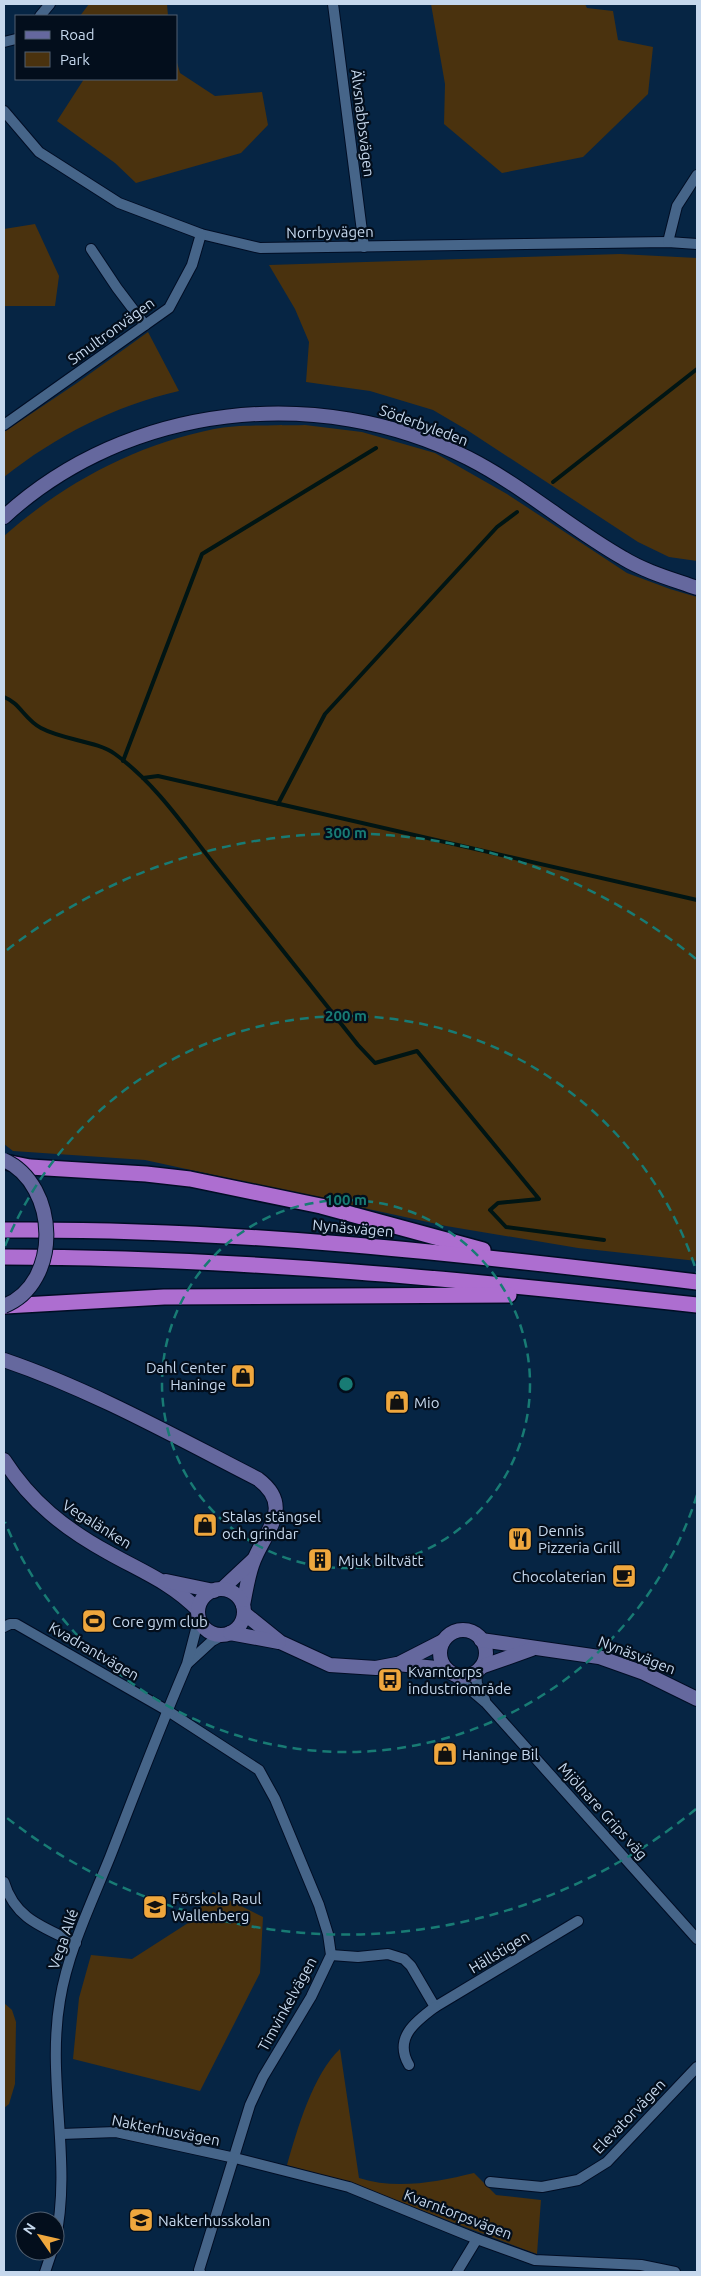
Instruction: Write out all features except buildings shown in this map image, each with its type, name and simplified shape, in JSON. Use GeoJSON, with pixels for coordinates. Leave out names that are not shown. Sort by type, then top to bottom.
{"type":"FeatureCollection","features":[{"type":"Feature","properties":{"kind":"highway"},"geometry":{"type":"LineString","coordinates":[[7,1161],[30,1167],[146,1174],[190,1179],[321,1206],[520,1261]]}},
{"type":"Feature","properties":{"kind":"highway","name":"Nynäsvägen"},"geometry":{"type":"LineString","coordinates":[[4,1230],[72,1230],[262,1238],[520,1261],[697,1282]]}},
{"type":"Feature","properties":{"kind":"highway"},"geometry":{"type":"LineString","coordinates":[[4,1257],[71,1257],[250,1266],[391,1276],[697,1306]]}},
{"type":"Feature","properties":{"kind":"highway"},"geometry":{"type":"LineString","coordinates":[[4,1306],[192,1297],[608,1296]]}},
{"type":"Feature","properties":{"kind":"street"},"geometry":{"type":"LineString","coordinates":[[41,15],[50,4]]}},
{"type":"Feature","properties":{"kind":"street","name":"Älvsnabbsvägen"},"geometry":{"type":"LineString","coordinates":[[333,4],[364,247]]}},
{"type":"Feature","properties":{"kind":"street","name":"Norrbyvägen"},"geometry":{"type":"LineString","coordinates":[[4,111],[39,152],[119,203],[201,234],[260,248],[668,242],[697,244]]}},
{"type":"Feature","properties":{"kind":"street"},"geometry":{"type":"LineString","coordinates":[[668,242],[677,206],[697,175]]}},
{"type":"Feature","properties":{"kind":"street","name":"Smultronvägen"},"geometry":{"type":"LineString","coordinates":[[4,425],[169,308],[192,266],[201,234]]}},
{"type":"Feature","properties":{"kind":"street"},"geometry":{"type":"LineString","coordinates":[[91,250],[116,288],[145,325]]}},
{"type":"Feature","properties":{"kind":"street","name":"Söderbyleden"},"geometry":{"type":"LineString","coordinates":[[4,517],[36,491],[70,470],[116,446],[144,435],[178,425],[234,415],[265,413],[329,415],[391,428],[462,456],[498,475],[623,559],[656,574],[697,588]]}},
{"type":"Feature","properties":{"kind":"street","name":"Söderbyleden"},"geometry":{"type":"LineString","coordinates":[[675,580],[697,581]]}},
{"type":"Feature","properties":{"kind":"street"},"geometry":{"type":"LineString","coordinates":[[4,1306],[22,1294],[31,1283],[47,1245],[46,1222],[40,1198],[28,1178],[7,1161]]}},
{"type":"Feature","properties":{"kind":"street"},"geometry":{"type":"LineString","coordinates":[[4,1360],[46,1374],[106,1402],[264,1484],[274,1495],[276,1512],[273,1523],[253,1560],[242,1622],[226,1634]]}},
{"type":"Feature","properties":{"kind":"street","name":"Vegalänken"},"geometry":{"type":"LineString","coordinates":[[4,1460],[30,1496],[66,1527],[110,1554],[163,1581],[199,1614]]}},
{"type":"Feature","properties":{"kind":"street"},"geometry":{"type":"LineString","coordinates":[[253,1560],[218,1590],[202,1600],[199,1614],[208,1631],[280,1642],[330,1665],[376,1668],[397,1664],[443,1641],[460,1630],[476,1634],[486,1652],[478,1669],[468,1676],[449,1671],[397,1664]]}},
{"type":"Feature","properties":{"kind":"street","name":"Vegalänken"},"geometry":{"type":"LineString","coordinates":[[163,1581],[218,1590]]}},
{"type":"Feature","properties":{"kind":"street"},"geometry":{"type":"LineString","coordinates":[[218,1590],[233,1593],[243,1609],[280,1642]]}},
{"type":"Feature","properties":{"kind":"street","name":"Vega Allé"},"geometry":{"type":"LineString","coordinates":[[60,2211],[62,2134],[55,2065],[56,2031],[60,2000],[76,1943],[187,1664],[199,1614]]}},
{"type":"Feature","properties":{"kind":"street","name":"Kvadrantvägen"},"geometry":{"type":"LineString","coordinates":[[4,1627],[16,1624],[168,1711]]}},
{"type":"Feature","properties":{"kind":"street","name":"Vega Allé"},"geometry":{"type":"LineString","coordinates":[[187,1664],[212,1641],[226,1634]]}},
{"type":"Feature","properties":{"kind":"street","name":"Nynäsvägen"},"geometry":{"type":"LineString","coordinates":[[481,1640],[532,1649],[567,1651],[599,1657],[644,1673],[697,1699]]}},
{"type":"Feature","properties":{"kind":"street"},"geometry":{"type":"LineString","coordinates":[[443,1641],[440,1656],[449,1671]]}},
{"type":"Feature","properties":{"kind":"street","name":"Nynäsvägen"},"geometry":{"type":"LineString","coordinates":[[478,1669],[532,1649]]}},
{"type":"Feature","properties":{"kind":"street","name":"Mjölnare Grips väg"},"geometry":{"type":"LineString","coordinates":[[478,1669],[478,1684],[486,1703]]}},
{"type":"Feature","properties":{"kind":"street","name":"Mjölnare Grips väg"},"geometry":{"type":"LineString","coordinates":[[449,1671],[486,1703],[697,1939]]}},
{"type":"Feature","properties":{"kind":"street","name":"Timvinkelvägen"},"geometry":{"type":"LineString","coordinates":[[168,1711],[259,1770],[275,1799],[319,1905],[331,1955],[312,1997],[263,2077],[250,2105],[199,2270],[200,2272]]}},
{"type":"Feature","properties":{"kind":"street"},"geometry":{"type":"LineString","coordinates":[[4,1882],[14,1906],[24,1917],[76,1943]]}},
{"type":"Feature","properties":{"kind":"street","name":"Hällstigen"},"geometry":{"type":"LineString","coordinates":[[409,2065],[404,2050],[410,2028],[435,2007],[578,1921]]}},
{"type":"Feature","properties":{"kind":"street"},"geometry":{"type":"LineString","coordinates":[[331,1955],[358,1957],[388,1954],[404,1959],[412,1966],[435,2007]]}},
{"type":"Feature","properties":{"kind":"street","name":"Elevatorvägen"},"geometry":{"type":"LineString","coordinates":[[490,2182],[542,2187],[578,2180],[607,2162],[697,2067]]}},
{"type":"Feature","properties":{"kind":"street","name":"Nakterhusvägen"},"geometry":{"type":"LineString","coordinates":[[62,2134],[116,2132],[235,2158]]}},
{"type":"Feature","properties":{"kind":"street","name":"Kvarntorpsvägen"},"geometry":{"type":"LineString","coordinates":[[235,2158],[349,2187],[477,2239],[535,2260],[641,2265],[675,2272]]}},
{"type":"Feature","properties":{"kind":"street"},"geometry":{"type":"LineString","coordinates":[[457,2272],[477,2239]]}},
{"type":"Feature","properties":{"kind":"green space"},"geometry":{"type":"Polygon","coordinates":[[[89,4],[167,4],[168,15],[81,15],[89,4]]]}},
{"type":"Feature","properties":{"kind":"green space"},"geometry":{"type":"Polygon","coordinates":[[[431,4],[585,4],[587,8],[613,11],[618,40],[653,47],[648,94],[583,157],[502,173],[444,124],[445,84],[431,4]]]}},
{"type":"Feature","properties":{"kind":"green space"},"geometry":{"type":"Polygon","coordinates":[[[178,66],[180,73],[215,96],[262,92],[268,125],[241,153],[136,183],[115,163],[57,121],[83,80],[178,80],[178,66]]]}},
{"type":"Feature","properties":{"kind":"green space"},"geometry":{"type":"Polygon","coordinates":[[[35,224],[59,276],[55,306],[4,306],[4,229],[35,224]]]}},
{"type":"Feature","properties":{"kind":"green space"},"geometry":{"type":"Polygon","coordinates":[[[620,254],[697,258],[697,561],[669,557],[638,542],[467,430],[433,410],[370,391],[306,382],[309,342],[295,309],[269,265],[620,254]]]}},
{"type":"Feature","properties":{"kind":"green space"},"geometry":{"type":"Polygon","coordinates":[[[148,332],[179,391],[132,405],[87,424],[44,448],[4,477],[4,432],[148,332]]]}},
{"type":"Feature","properties":{"kind":"green space"},"geometry":{"type":"Polygon","coordinates":[[[305,425],[362,432],[435,453],[507,494],[627,573],[697,597],[697,1261],[578,1248],[446,1226],[145,1160],[13,1151],[4,1144],[4,536],[51,499],[76,483],[129,456],[156,445],[224,427],[305,425]]]}},
{"type":"Feature","properties":{"kind":"green space"},"geometry":{"type":"Polygon","coordinates":[[[213,1892],[263,1917],[260,1973],[200,2091],[73,2059],[79,1998],[91,1955],[132,1959],[188,1923],[213,1892]]]}},
{"type":"Feature","properties":{"kind":"green space"},"geometry":{"type":"Polygon","coordinates":[[[4,2003],[12,2010],[16,2022],[15,2084],[9,2104],[4,2108],[4,2003]]]}},
{"type":"Feature","properties":{"kind":"green space"},"geometry":{"type":"Polygon","coordinates":[[[340,2049],[359,2178],[387,2184],[402,2184],[431,2182],[474,2173],[496,2195],[541,2200],[537,2254],[382,2195],[287,2165],[314,2087],[330,2060],[340,2049]]]}},
{"type":"Feature","properties":{"kind":"waterway"},"geometry":{"type":"LineString","coordinates":[[553,482],[697,369]]}},
{"type":"Feature","properties":{"kind":"waterway"},"geometry":{"type":"LineString","coordinates":[[123,761],[202,554],[376,448]]}},
{"type":"Feature","properties":{"kind":"waterway"},"geometry":{"type":"LineString","coordinates":[[278,804],[325,714],[497,527],[517,512]]}},
{"type":"Feature","properties":{"kind":"waterway"},"geometry":{"type":"LineString","coordinates":[[4,697],[14,703],[35,725],[59,735],[99,746],[115,754],[130,765],[168,806],[358,1045],[375,1063],[417,1051],[539,1199],[498,1203],[490,1210],[506,1227],[604,1240]]}},
{"type":"Feature","properties":{"kind":"waterway"},"geometry":{"type":"LineString","coordinates":[[143,778],[158,776],[697,900]]}},
{"type":"Feature","properties":{"kind":"place","name":"Dahl Center Haninge"},"geometry":{"type":"Point","coordinates":[243,1376]}},
{"type":"Feature","properties":{"kind":"place","name":"Mio"},"geometry":{"type":"Point","coordinates":[397,1402]}},
{"type":"Feature","properties":{"kind":"place","name":"Stalas stängsel och grindar"},"geometry":{"type":"Point","coordinates":[205,1525]}},
{"type":"Feature","properties":{"kind":"place","name":"Dennis Pizzeria Grill"},"geometry":{"type":"Point","coordinates":[520,1539]}},
{"type":"Feature","properties":{"kind":"place","name":"Mjuk biltvätt"},"geometry":{"type":"Point","coordinates":[320,1560]}},
{"type":"Feature","properties":{"kind":"place","name":"Chocolaterian"},"geometry":{"type":"Point","coordinates":[624,1576]}},
{"type":"Feature","properties":{"kind":"place","name":"Core gym club"},"geometry":{"type":"Point","coordinates":[94,1621]}},
{"type":"Feature","properties":{"kind":"place","name":"Kvarntorps industriområde"},"geometry":{"type":"Point","coordinates":[390,1680]}},
{"type":"Feature","properties":{"kind":"place","name":"Haninge Bil"},"geometry":{"type":"Point","coordinates":[445,1754]}},
{"type":"Feature","properties":{"kind":"place","name":"Förskola Raul Wallenberg"},"geometry":{"type":"Point","coordinates":[155,1907]}},
{"type":"Feature","properties":{"kind":"place","name":"Nakterhusskolan"},"geometry":{"type":"Point","coordinates":[141,2220]}}]}
